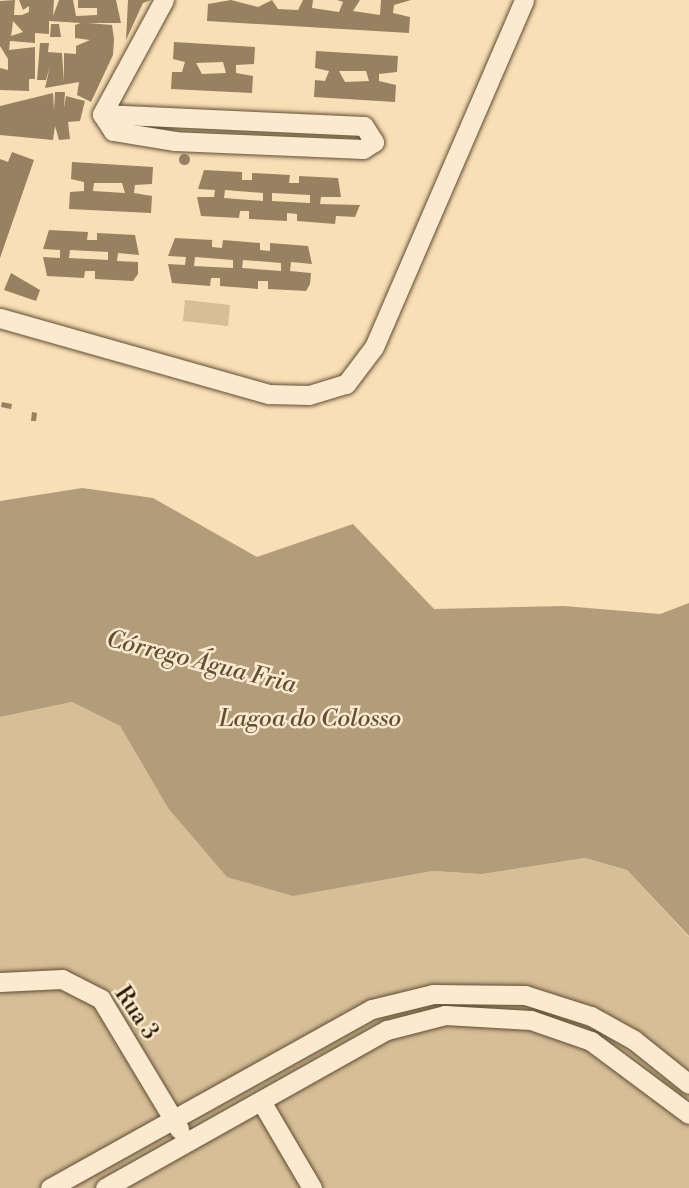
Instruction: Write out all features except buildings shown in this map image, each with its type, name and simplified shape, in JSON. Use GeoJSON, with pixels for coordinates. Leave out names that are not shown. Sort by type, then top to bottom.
{"type":"FeatureCollection","features":[{"type":"Feature","properties":{"kind":"street"},"geometry":{"type":"LineString","coordinates":[[102,114],[129,56],[164,0]]}},
{"type":"Feature","properties":{"kind":"street"},"geometry":{"type":"LineString","coordinates":[[0,318],[269,394],[309,395],[346,384],[374,347],[524,0]]}},
{"type":"Feature","properties":{"kind":"street"},"geometry":{"type":"LineString","coordinates":[[102,114],[364,126],[374,142],[363,149],[151,139],[113,131],[102,114]]}},
{"type":"Feature","properties":{"kind":"street","name":"Rua 3"},"geometry":{"type":"LineString","coordinates":[[0,982],[62,979],[95,994],[187,1144]]}},
{"type":"Feature","properties":{"kind":"street"},"geometry":{"type":"LineString","coordinates":[[50,1188],[372,1009],[462,992],[525,995],[591,1016],[634,1040],[689,1084]]}},
{"type":"Feature","properties":{"kind":"street"},"geometry":{"type":"LineString","coordinates":[[105,1188],[398,1026],[462,1013],[547,1023],[591,1041],[689,1114]]}},
{"type":"Feature","properties":{"kind":"street"},"geometry":{"type":"LineString","coordinates":[[261,1101],[312,1188]]}},
{"type":"Feature","properties":{"kind":"shaded area"},"geometry":{"type":"Polygon","coordinates":[[[185,300],[230,305],[228,326],[183,321],[185,300]]]}},
{"type":"Feature","properties":{"kind":"shaded area"},"geometry":{"type":"Polygon","coordinates":[[[72,702],[120,726],[168,808],[432,871],[482,874],[585,858],[627,870],[689,937],[689,1188],[0,1188],[0,717],[72,702]]]}},
{"type":"Feature","properties":{"kind":"water","name":"Lagoa do Colosso"},"geometry":{"type":"Polygon","coordinates":[[[82,488],[153,498],[257,557],[353,524],[434,609],[564,606],[660,614],[689,603],[689,936],[627,870],[585,858],[482,874],[432,871],[293,896],[227,877],[168,808],[120,726],[72,702],[0,717],[0,501],[82,488]]]}},
{"type":"Feature","properties":{"kind":"water label","name":"Córrego Água Fria"},"geometry":{"type":"Point","coordinates":[201,663]}}]}
